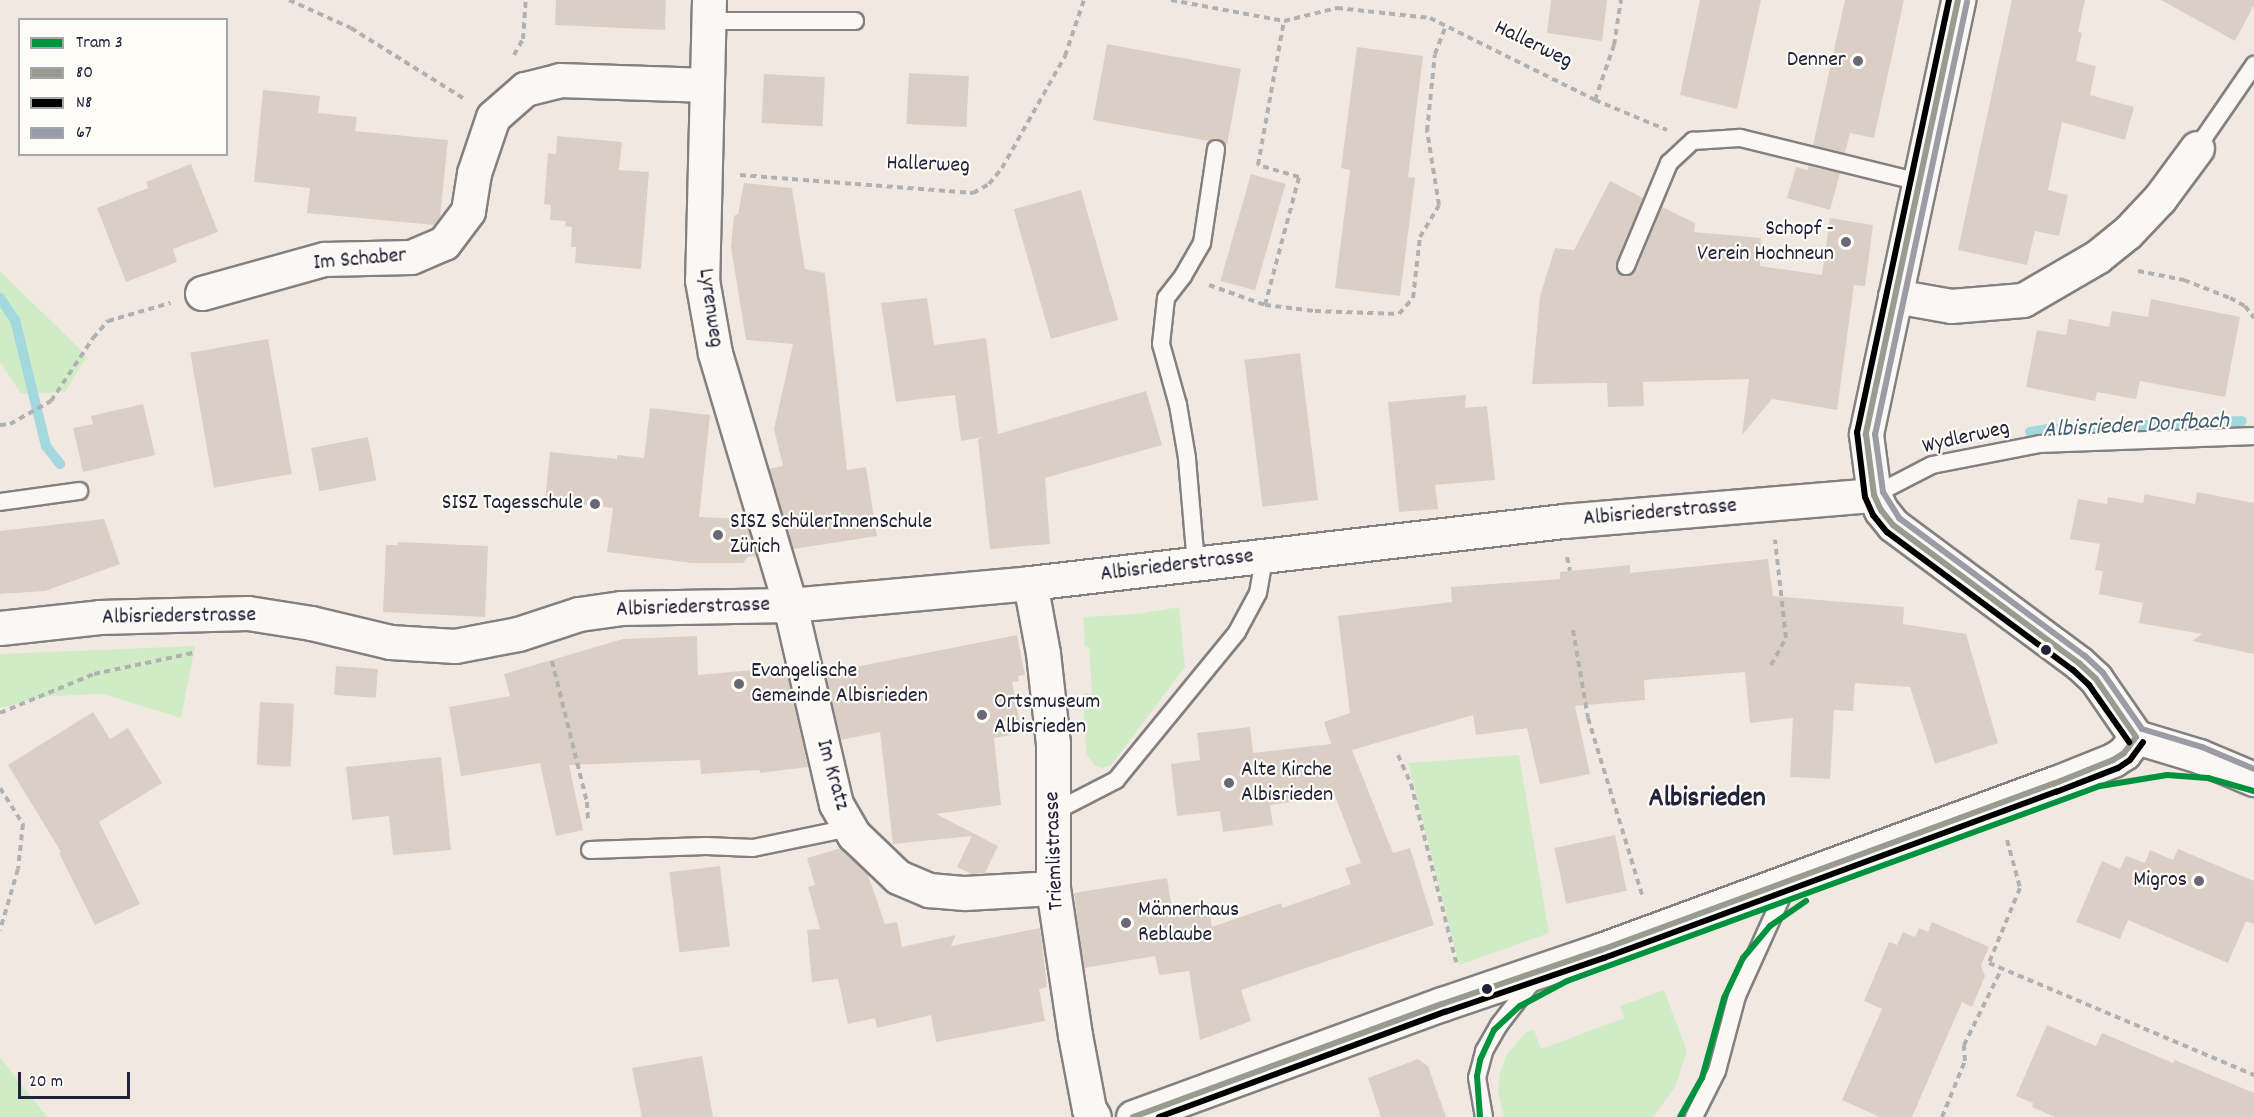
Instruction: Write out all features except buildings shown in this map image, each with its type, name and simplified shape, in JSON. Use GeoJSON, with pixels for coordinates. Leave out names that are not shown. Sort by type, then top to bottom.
{"type":"FeatureCollection","features":[{"type":"Feature","properties":{"kind":"street"},"geometry":{"type":"LineString","coordinates":[[1958,0],[1866,434],[1874,495],[1881,510],[1893,525],[2079,663],[2096,679],[2136,737],[2190,753],[2254,779]]}},
{"type":"Feature","properties":{"kind":"street","name":"Lyrenweg"},"geometry":{"type":"LineString","coordinates":[[708,10],[702,280],[716,353],[790,605]]}},
{"type":"Feature","properties":{"kind":"street","name":"Im Schaber"},"geometry":{"type":"LineString","coordinates":[[202,293],[324,259],[411,257],[444,243],[468,211],[474,173],[493,117],[525,89],[560,80],[707,85]]}},
{"type":"Feature","properties":{"kind":"street"},"geometry":{"type":"LineString","coordinates":[[1895,296],[1952,306],[2023,300],[2097,257],[2112,245],[2160,198],[2197,148]]}},
{"type":"Feature","properties":{"kind":"street","name":"Albisriederstrasse"},"geometry":{"type":"LineString","coordinates":[[0,628],[99,617],[249,613],[311,623],[390,642],[455,646],[518,634],[579,614],[621,608],[790,605],[1030,583],[1563,521],[1874,495]]}},
{"type":"Feature","properties":{"kind":"street","name":"Triemlistrasse"},"geometry":{"type":"LineString","coordinates":[[1030,583],[1043,653],[1053,744],[1053,888],[1075,1035],[1089,1109],[1094,1117]]}},
{"type":"Feature","properties":{"kind":"street","name":"Im Kratz"},"geometry":{"type":"LineString","coordinates":[[790,605],[836,804],[850,828],[898,877],[929,890],[965,893],[1053,888]]}},
{"type":"Feature","properties":{"kind":"street"},"geometry":{"type":"LineString","coordinates":[[1133,1117],[1788,882],[2114,760],[2124,753],[2136,737]]}},
{"type":"Feature","properties":{"kind":"lane"},"geometry":{"type":"LineString","coordinates":[[708,10],[855,21]]}},
{"type":"Feature","properties":{"kind":"lane"},"geometry":{"type":"LineString","coordinates":[[2197,148],[2254,65]]}},
{"type":"Feature","properties":{"kind":"lane"},"geometry":{"type":"LineString","coordinates":[[1626,266],[1669,163],[1693,141],[1740,138],[1919,182]]}},
{"type":"Feature","properties":{"kind":"lane"},"geometry":{"type":"LineString","coordinates":[[1196,564],[1187,458],[1178,405],[1161,344],[1166,298],[1183,276],[1202,243],[1216,148]]}},
{"type":"Feature","properties":{"kind":"lane","name":"Wydlerweg"},"geometry":{"type":"LineString","coordinates":[[1874,495],[1932,465],[2040,444],[2254,436]]}},
{"type":"Feature","properties":{"kind":"lane"},"geometry":{"type":"LineString","coordinates":[[0,502],[79,491]]}},
{"type":"Feature","properties":{"kind":"lane"},"geometry":{"type":"LineString","coordinates":[[1052,813],[1116,780],[1236,632],[1258,593],[1265,555]]}},
{"type":"Feature","properties":{"kind":"lane"},"geometry":{"type":"LineString","coordinates":[[590,850],[706,846],[753,848],[850,828]]}},
{"type":"Feature","properties":{"kind":"lane"},"geometry":{"type":"LineString","coordinates":[[1694,1117],[1717,1071],[1737,996],[1788,882]]}},
{"type":"Feature","properties":{"kind":"lane"},"geometry":{"type":"LineString","coordinates":[[1484,1117],[1477,1078],[1484,1051],[1499,1025],[1542,970]]}},
{"type":"Feature","properties":{"kind":"path"},"geometry":{"type":"LineString","coordinates":[[289,0],[351,28],[472,104]]}},
{"type":"Feature","properties":{"kind":"path","name":"Hallerweg"},"geometry":{"type":"LineString","coordinates":[[738,175],[973,193],[989,184],[1002,168],[1065,56],[1084,0]]}},
{"type":"Feature","properties":{"kind":"path","name":"Hallerweg"},"geometry":{"type":"LineString","coordinates":[[1172,0],[1284,21],[1337,8],[1430,18],[1595,100],[1693,141]]}},
{"type":"Feature","properties":{"kind":"path"},"geometry":{"type":"LineString","coordinates":[[1337,8],[1338,0]]}},
{"type":"Feature","properties":{"kind":"path"},"geometry":{"type":"LineString","coordinates":[[1595,100],[1614,45],[1621,0]]}},
{"type":"Feature","properties":{"kind":"path"},"geometry":{"type":"LineString","coordinates":[[1265,305],[1299,177],[1258,165],[1284,21]]}},
{"type":"Feature","properties":{"kind":"path"},"geometry":{"type":"LineString","coordinates":[[1183,276],[1265,305],[1315,311],[1399,314],[1413,298],[1420,237],[1439,205],[1427,132],[1435,54],[1446,26]]}},
{"type":"Feature","properties":{"kind":"path"},"geometry":{"type":"LineString","coordinates":[[2112,245],[2133,270],[2184,280],[2220,294],[2245,306],[2254,318]]}},
{"type":"Feature","properties":{"kind":"path"},"geometry":{"type":"LineString","coordinates":[[0,425],[10,424],[51,400],[93,338],[108,321],[202,293]]}},
{"type":"Feature","properties":{"kind":"path"},"geometry":{"type":"LineString","coordinates":[[1771,665],[1786,638],[1775,539]]}},
{"type":"Feature","properties":{"kind":"path"},"geometry":{"type":"LineString","coordinates":[[1574,630],[1588,718],[1646,907]]}},
{"type":"Feature","properties":{"kind":"path"},"geometry":{"type":"LineString","coordinates":[[0,713],[94,674],[198,652]]}},
{"type":"Feature","properties":{"kind":"path"},"geometry":{"type":"LineString","coordinates":[[551,657],[587,802],[590,850]]}},
{"type":"Feature","properties":{"kind":"path"},"geometry":{"type":"LineString","coordinates":[[1398,755],[1411,784],[1457,966]]}},
{"type":"Feature","properties":{"kind":"path"},"geometry":{"type":"LineString","coordinates":[[0,788],[23,824],[18,869],[0,930]]}},
{"type":"Feature","properties":{"kind":"path"},"geometry":{"type":"LineString","coordinates":[[2007,840],[2020,888],[1989,963],[2254,1075]]}},
{"type":"Feature","properties":{"kind":"path"},"geometry":{"type":"LineString","coordinates":[[1942,1117],[1965,1061],[1965,1045],[2002,968]]}},
{"type":"Feature","properties":{"kind":"green space"},"geometry":{"type":"Polygon","coordinates":[[[0,271],[87,356],[65,392],[21,394],[0,362],[0,271]]]}},
{"type":"Feature","properties":{"kind":"green space"},"geometry":{"type":"Polygon","coordinates":[[[1179,607],[1185,667],[1111,765],[1102,768],[1095,766],[1086,754],[1083,693],[1092,693],[1089,647],[1085,647],[1083,617],[1138,614],[1179,607]]]}},
{"type":"Feature","properties":{"kind":"green space"},"geometry":{"type":"Polygon","coordinates":[[[195,646],[181,718],[103,694],[50,696],[0,708],[0,654],[195,646]]]}},
{"type":"Feature","properties":{"kind":"green space"},"geometry":{"type":"Polygon","coordinates":[[[1519,755],[1549,933],[1459,965],[1408,763],[1519,755]]]}},
{"type":"Feature","properties":{"kind":"green space"},"geometry":{"type":"Polygon","coordinates":[[[1664,990],[1687,1051],[1675,1087],[1653,1117],[1504,1117],[1498,1092],[1500,1073],[1507,1054],[1526,1032],[1534,1030],[1541,1049],[1624,1018],[1620,1006],[1664,990]]]}},
{"type":"Feature","properties":{"kind":"green space"},"geometry":{"type":"Polygon","coordinates":[[[0,1057],[47,1117],[0,1117],[0,1057]]]}},
{"type":"Feature","properties":{"kind":"waterway"},"geometry":{"type":"LineString","coordinates":[[0,298],[15,320],[46,446],[60,464]]}},
{"type":"Feature","properties":{"kind":"waterway","name":"Albisrieder Dorfbach"},"geometry":{"type":"LineString","coordinates":[[2030,432],[2049,429],[2242,421]]}},
{"type":"Feature","properties":{"kind":"tram line","name":"3"},"geometry":{"type":"LineString","coordinates":[[1480,1117],[1477,1076],[1480,1060],[1494,1030],[1520,1006],[1567,981],[2100,786],[2167,775],[2208,778],[2254,791]]}},
{"type":"Feature","properties":{"kind":"tram line","name":"3"},"geometry":{"type":"LineString","coordinates":[[1680,1117],[1702,1078],[1724,998],[1743,958],[1770,926],[1806,901]]}},
{"type":"Feature","properties":{"kind":"transit line","name":"N8"},"geometry":{"type":"LineString","coordinates":[[1949,0],[1857,432],[1865,497],[1873,515],[1887,532],[2073,670],[2089,685],[2129,742]]}},
{"type":"Feature","properties":{"kind":"transit line","name":"80"},"geometry":{"type":"LineString","coordinates":[[1958,0],[1866,434],[1874,495],[1881,510],[1893,525],[2079,663],[2096,679],[2136,737]]}},
{"type":"Feature","properties":{"kind":"transit line","name":"67"},"geometry":{"type":"LineString","coordinates":[[1967,2],[1875,434],[1883,492],[1899,518],[2085,656],[2103,673],[2142,729],[2202,747],[2254,769]]}},
{"type":"Feature","properties":{"kind":"transit line","name":"80"},"geometry":{"type":"LineString","coordinates":[[1133,1117],[1442,1004],[1601,950],[2053,784],[2113,760],[2124,753],[2136,737]]}},
{"type":"Feature","properties":{"kind":"transit line","name":"N8"},"geometry":{"type":"LineString","coordinates":[[1159,1117],[1445,1012],[1604,958],[2056,792],[2118,768],[2130,760],[2143,742]]}},
{"type":"Feature","properties":{"kind":"place","name":"Denner"},"geometry":{"type":"Point","coordinates":[1858,61]}},
{"type":"Feature","properties":{"kind":"place","name":"Schopf - Verein Hochneun"},"geometry":{"type":"Point","coordinates":[1846,242]}},
{"type":"Feature","properties":{"kind":"place","name":"SISZ Tagesschule"},"geometry":{"type":"Point","coordinates":[595,504]}},
{"type":"Feature","properties":{"kind":"place","name":"SISZ SchülerInnenSchule Zürich"},"geometry":{"type":"Point","coordinates":[718,535]}},
{"type":"Feature","properties":{"kind":"place","name":"Evangelische Gemeinde Albisrieden"},"geometry":{"type":"Point","coordinates":[739,684]}},
{"type":"Feature","properties":{"kind":"place","name":"Ortsmuseum Albisrieden"},"geometry":{"type":"Point","coordinates":[982,715]}},
{"type":"Feature","properties":{"kind":"place","name":"Alte Kirche Albisrieden"},"geometry":{"type":"Point","coordinates":[1229,783]}},
{"type":"Feature","properties":{"kind":"place","name":"Migros"},"geometry":{"type":"Point","coordinates":[2199,881]}},
{"type":"Feature","properties":{"kind":"place","name":"Männerhaus Reblaube"},"geometry":{"type":"Point","coordinates":[1126,923]}},
{"type":"Feature","properties":{"kind":"district","name":"Albisrieden"},"geometry":{"type":"Point","coordinates":[1707,800]}}]}
